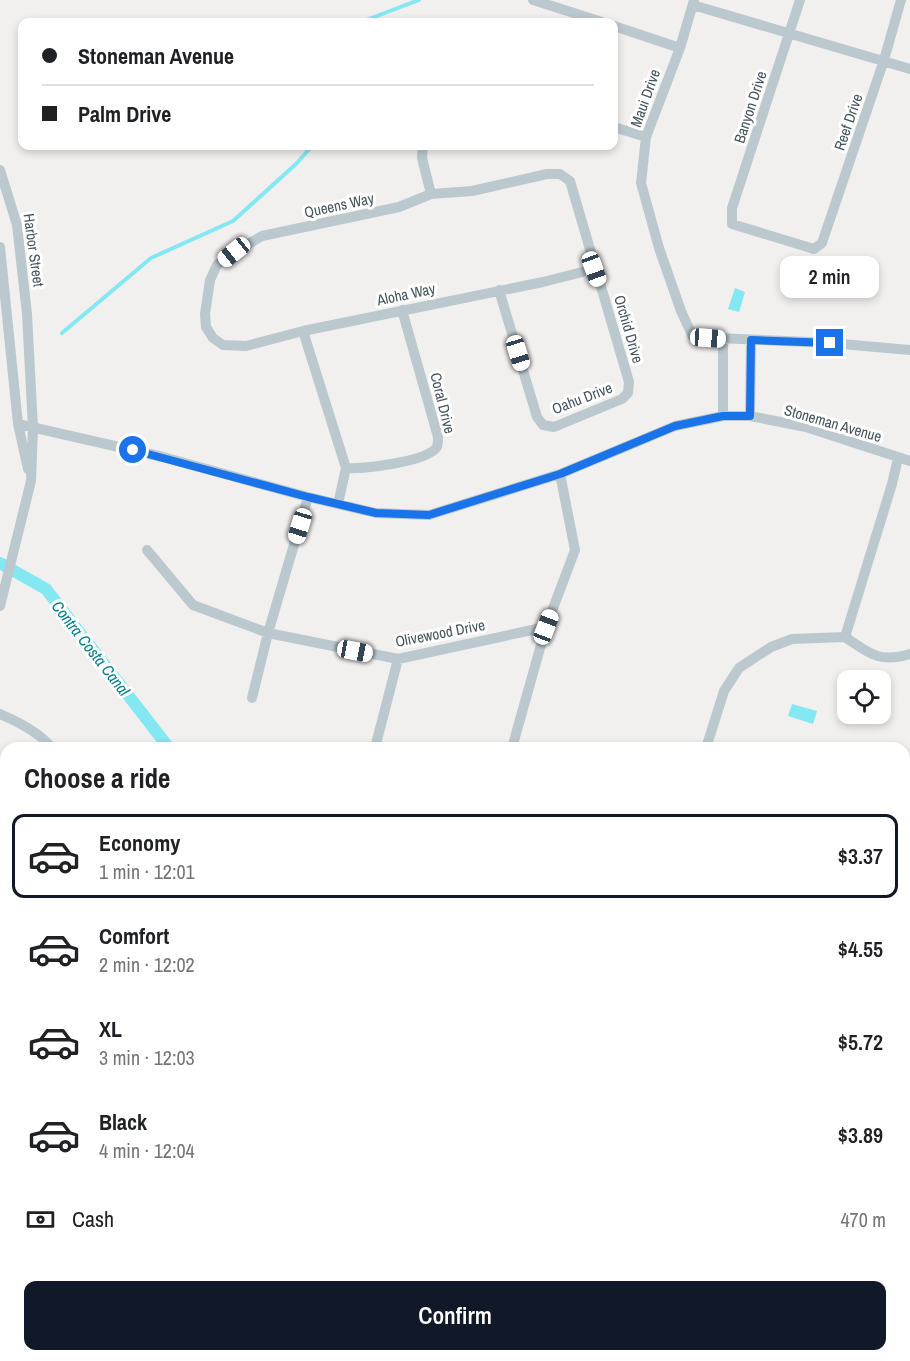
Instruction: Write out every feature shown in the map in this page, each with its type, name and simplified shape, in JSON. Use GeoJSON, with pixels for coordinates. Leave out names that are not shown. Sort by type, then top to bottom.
{"type":"FeatureCollection","features":[{"type":"Feature","properties":{"kind":"street"},"geometry":{"type":"LineString","coordinates":[[533,0],[589,18]]}},
{"type":"Feature","properties":{"kind":"street","name":"Banyon Drive"},"geometry":{"type":"LineString","coordinates":[[800,0],[732,208],[732,224],[814,249]]}},
{"type":"Feature","properties":{"kind":"street","name":"Reef Drive"},"geometry":{"type":"LineString","coordinates":[[814,249],[822,243],[884,60],[901,0]]}},
{"type":"Feature","properties":{"kind":"street"},"geometry":{"type":"LineString","coordinates":[[694,3],[789,34],[910,69]]}},
{"type":"Feature","properties":{"kind":"street","name":"Maui Drive"},"geometry":{"type":"LineString","coordinates":[[694,3],[680,48],[646,137],[641,183],[659,248],[693,337],[723,339]]}},
{"type":"Feature","properties":{"kind":"street"},"geometry":{"type":"LineString","coordinates":[[618,27],[680,48]]}},
{"type":"Feature","properties":{"kind":"street"},"geometry":{"type":"LineString","coordinates":[[618,128],[646,137]]}},
{"type":"Feature","properties":{"kind":"street"},"geometry":{"type":"LineString","coordinates":[[423,150],[422,158],[431,195]]}},
{"type":"Feature","properties":{"kind":"street","name":"Harbor Street"},"geometry":{"type":"LineString","coordinates":[[0,170],[17,225],[27,314],[33,428],[31,481],[0,606]]}},
{"type":"Feature","properties":{"kind":"street","name":"Queens Way"},"geometry":{"type":"LineString","coordinates":[[223,345],[213,338],[206,327],[205,314],[210,280],[217,265],[262,236],[399,207],[417,198],[431,195],[472,191],[547,174],[560,174]]}},
{"type":"Feature","properties":{"kind":"street","name":"Orchid Drive"},"geometry":{"type":"LineString","coordinates":[[560,174],[570,181],[629,382],[628,393]]}},
{"type":"Feature","properties":{"kind":"street","name":"Harbor Street"},"geometry":{"type":"LineString","coordinates":[[0,247],[18,424],[31,481]]}},
{"type":"Feature","properties":{"kind":"street","name":"Aloha Way"},"geometry":{"type":"LineString","coordinates":[[223,345],[246,346],[303,331],[543,282],[594,269]]}},
{"type":"Feature","properties":{"kind":"street","name":"Oahu Drive"},"geometry":{"type":"LineString","coordinates":[[499,290],[537,417],[543,425],[554,427],[622,399],[628,393]]}},
{"type":"Feature","properties":{"kind":"street","name":"Coral Drive"},"geometry":{"type":"LineString","coordinates":[[346,468],[383,466],[428,454],[437,447],[438,437],[402,310]]}},
{"type":"Feature","properties":{"kind":"street"},"geometry":{"type":"LineString","coordinates":[[303,331],[346,468],[338,504]]}},
{"type":"Feature","properties":{"kind":"street"},"geometry":{"type":"LineString","coordinates":[[723,416],[723,339],[830,343],[910,350]]}},
{"type":"Feature","properties":{"kind":"street"},"geometry":{"type":"LineString","coordinates":[[750,416],[751,340]]}},
{"type":"Feature","properties":{"kind":"street","name":"Stoneman Avenue"},"geometry":{"type":"LineString","coordinates":[[18,424],[163,457],[308,497],[376,513],[429,515],[560,474],[675,426],[723,416],[750,416],[806,427],[910,461]]}},
{"type":"Feature","properties":{"kind":"street"},"geometry":{"type":"LineString","coordinates":[[845,637],[898,458]]}},
{"type":"Feature","properties":{"kind":"street"},"geometry":{"type":"LineString","coordinates":[[514,742],[546,627],[575,550],[560,474]]}},
{"type":"Feature","properties":{"kind":"street"},"geometry":{"type":"LineString","coordinates":[[252,698],[268,633],[308,497]]}},
{"type":"Feature","properties":{"kind":"street","name":"Olivewood Drive"},"geometry":{"type":"LineString","coordinates":[[147,550],[193,605],[268,633],[398,659],[546,627]]}},
{"type":"Feature","properties":{"kind":"street"},"geometry":{"type":"LineString","coordinates":[[708,742],[724,691],[739,668],[771,647],[792,639],[845,637],[871,655],[896,658],[910,654]]}},
{"type":"Feature","properties":{"kind":"street"},"geometry":{"type":"LineString","coordinates":[[377,742],[398,659]]}},
{"type":"Feature","properties":{"kind":"street"},"geometry":{"type":"LineString","coordinates":[[0,714],[33,731],[48,742]]}},
{"type":"Feature","properties":{"kind":"water"},"geometry":{"type":"Polygon","coordinates":[[[735,288],[745,292],[739,312],[728,309],[735,288]]]}},
{"type":"Feature","properties":{"kind":"water"},"geometry":{"type":"Polygon","coordinates":[[[792,704],[817,711],[813,724],[788,716],[792,704]]]}},
{"type":"Feature","properties":{"kind":"waterway"},"geometry":{"type":"LineString","coordinates":[[372,18],[419,0]]}},
{"type":"Feature","properties":{"kind":"waterway"},"geometry":{"type":"LineString","coordinates":[[62,333],[151,258],[233,221],[308,150]]}},
{"type":"Feature","properties":{"kind":"waterway","name":"Contra Costa Canal"},"geometry":{"type":"LineString","coordinates":[[0,563],[46,589],[164,742]]}},
{"type":"Feature","properties":{"kind":"route"},"geometry":{"type":"LineString","coordinates":[[133,450],[376,513],[429,515],[560,474],[675,426],[723,416],[750,416],[751,340],[830,343]]}}]}
